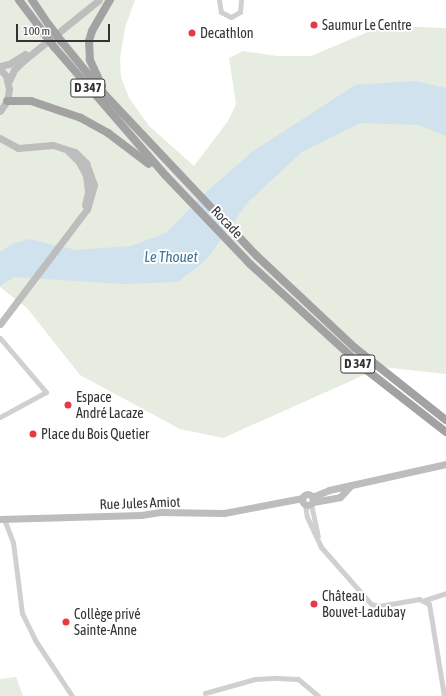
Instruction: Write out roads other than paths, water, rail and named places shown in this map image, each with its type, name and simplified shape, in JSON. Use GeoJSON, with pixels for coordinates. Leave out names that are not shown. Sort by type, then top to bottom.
{"type":"FeatureCollection","features":[{"type":"Feature","properties":{"kind":"highway","name":"Rocade"},"geometry":{"type":"LineString","coordinates":[[19,0],[55,48],[166,176],[276,289],[364,368],[446,432]]}},
{"type":"Feature","properties":{"kind":"highway","name":"D 347"},"geometry":{"type":"LineString","coordinates":[[32,0],[62,42],[106,96],[182,178],[283,281],[370,361],[446,420]]}},
{"type":"Feature","properties":{"kind":"highway"},"geometry":{"type":"LineString","coordinates":[[106,96],[92,66],[89,46],[92,31],[110,0]]}},
{"type":"Feature","properties":{"kind":"highway"},"geometry":{"type":"LineString","coordinates":[[7,101],[31,101],[81,118],[119,140],[166,176]]}},
{"type":"Feature","properties":{"kind":"main road"},"geometry":{"type":"LineString","coordinates":[[0,66],[20,58],[93,0]]}},
{"type":"Feature","properties":{"kind":"main road"},"geometry":{"type":"LineString","coordinates":[[0,111],[7,101],[8,83],[14,70],[23,61],[99,0]]}},
{"type":"Feature","properties":{"kind":"main road"},"geometry":{"type":"LineString","coordinates":[[0,70],[8,83]]}},
{"type":"Feature","properties":{"kind":"main road"},"geometry":{"type":"LineString","coordinates":[[0,133],[2,139],[18,148],[46,145],[64,148],[79,162],[88,185],[85,204],[77,221],[0,324]]}},
{"type":"Feature","properties":{"kind":"main road","name":"Rue Jules Amiot"},"geometry":{"type":"LineString","coordinates":[[2,519],[140,515],[159,512],[224,514],[309,501],[351,485],[446,464]]}},
{"type":"Feature","properties":{"kind":"street"},"geometry":{"type":"LineString","coordinates":[[219,0],[221,12],[231,17],[240,12],[242,0]]}},
{"type":"Feature","properties":{"kind":"street"},"geometry":{"type":"LineString","coordinates":[[0,338],[46,392],[0,417]]}},
{"type":"Feature","properties":{"kind":"street"},"geometry":{"type":"LineString","coordinates":[[309,501],[307,517],[324,552],[371,604],[379,606],[419,599],[425,600],[446,593]]}},
{"type":"Feature","properties":{"kind":"street"},"geometry":{"type":"LineString","coordinates":[[2,519],[13,542],[16,576],[22,613],[28,627],[72,696]]}},
{"type":"Feature","properties":{"kind":"street"},"geometry":{"type":"LineString","coordinates":[[425,600],[429,604],[444,696]]}},
{"type":"Feature","properties":{"kind":"street"},"geometry":{"type":"LineString","coordinates":[[206,693],[255,679],[276,678],[298,679],[318,696]]}},
{"type":"Feature","properties":{"kind":"water","name":"Le Thouet"},"geometry":{"type":"Polygon","coordinates":[[[415,81],[446,88],[446,136],[419,125],[360,123],[302,152],[249,201],[206,260],[178,282],[123,284],[14,277],[0,286],[0,252],[12,244],[29,239],[76,250],[131,246],[166,233],[206,192],[252,152],[355,85],[415,81]]]}},
{"type":"Feature","properties":{"kind":"place","name":"Saumur Le Centre"},"geometry":{"type":"Point","coordinates":[314,25]}},
{"type":"Feature","properties":{"kind":"place","name":"Decathlon"},"geometry":{"type":"Point","coordinates":[192,33]}},
{"type":"Feature","properties":{"kind":"place","name":"Espace André Lacaze"},"geometry":{"type":"Point","coordinates":[68,405]}},
{"type":"Feature","properties":{"kind":"place","name":"Place du Bois Quetier"},"geometry":{"type":"Point","coordinates":[33,434]}},
{"type":"Feature","properties":{"kind":"place","name":"Château Bouvet-Ladubay"},"geometry":{"type":"Point","coordinates":[314,604]}},
{"type":"Feature","properties":{"kind":"place","name":"Collège privé Sainte-Anne"},"geometry":{"type":"Point","coordinates":[66,622]}}]}
